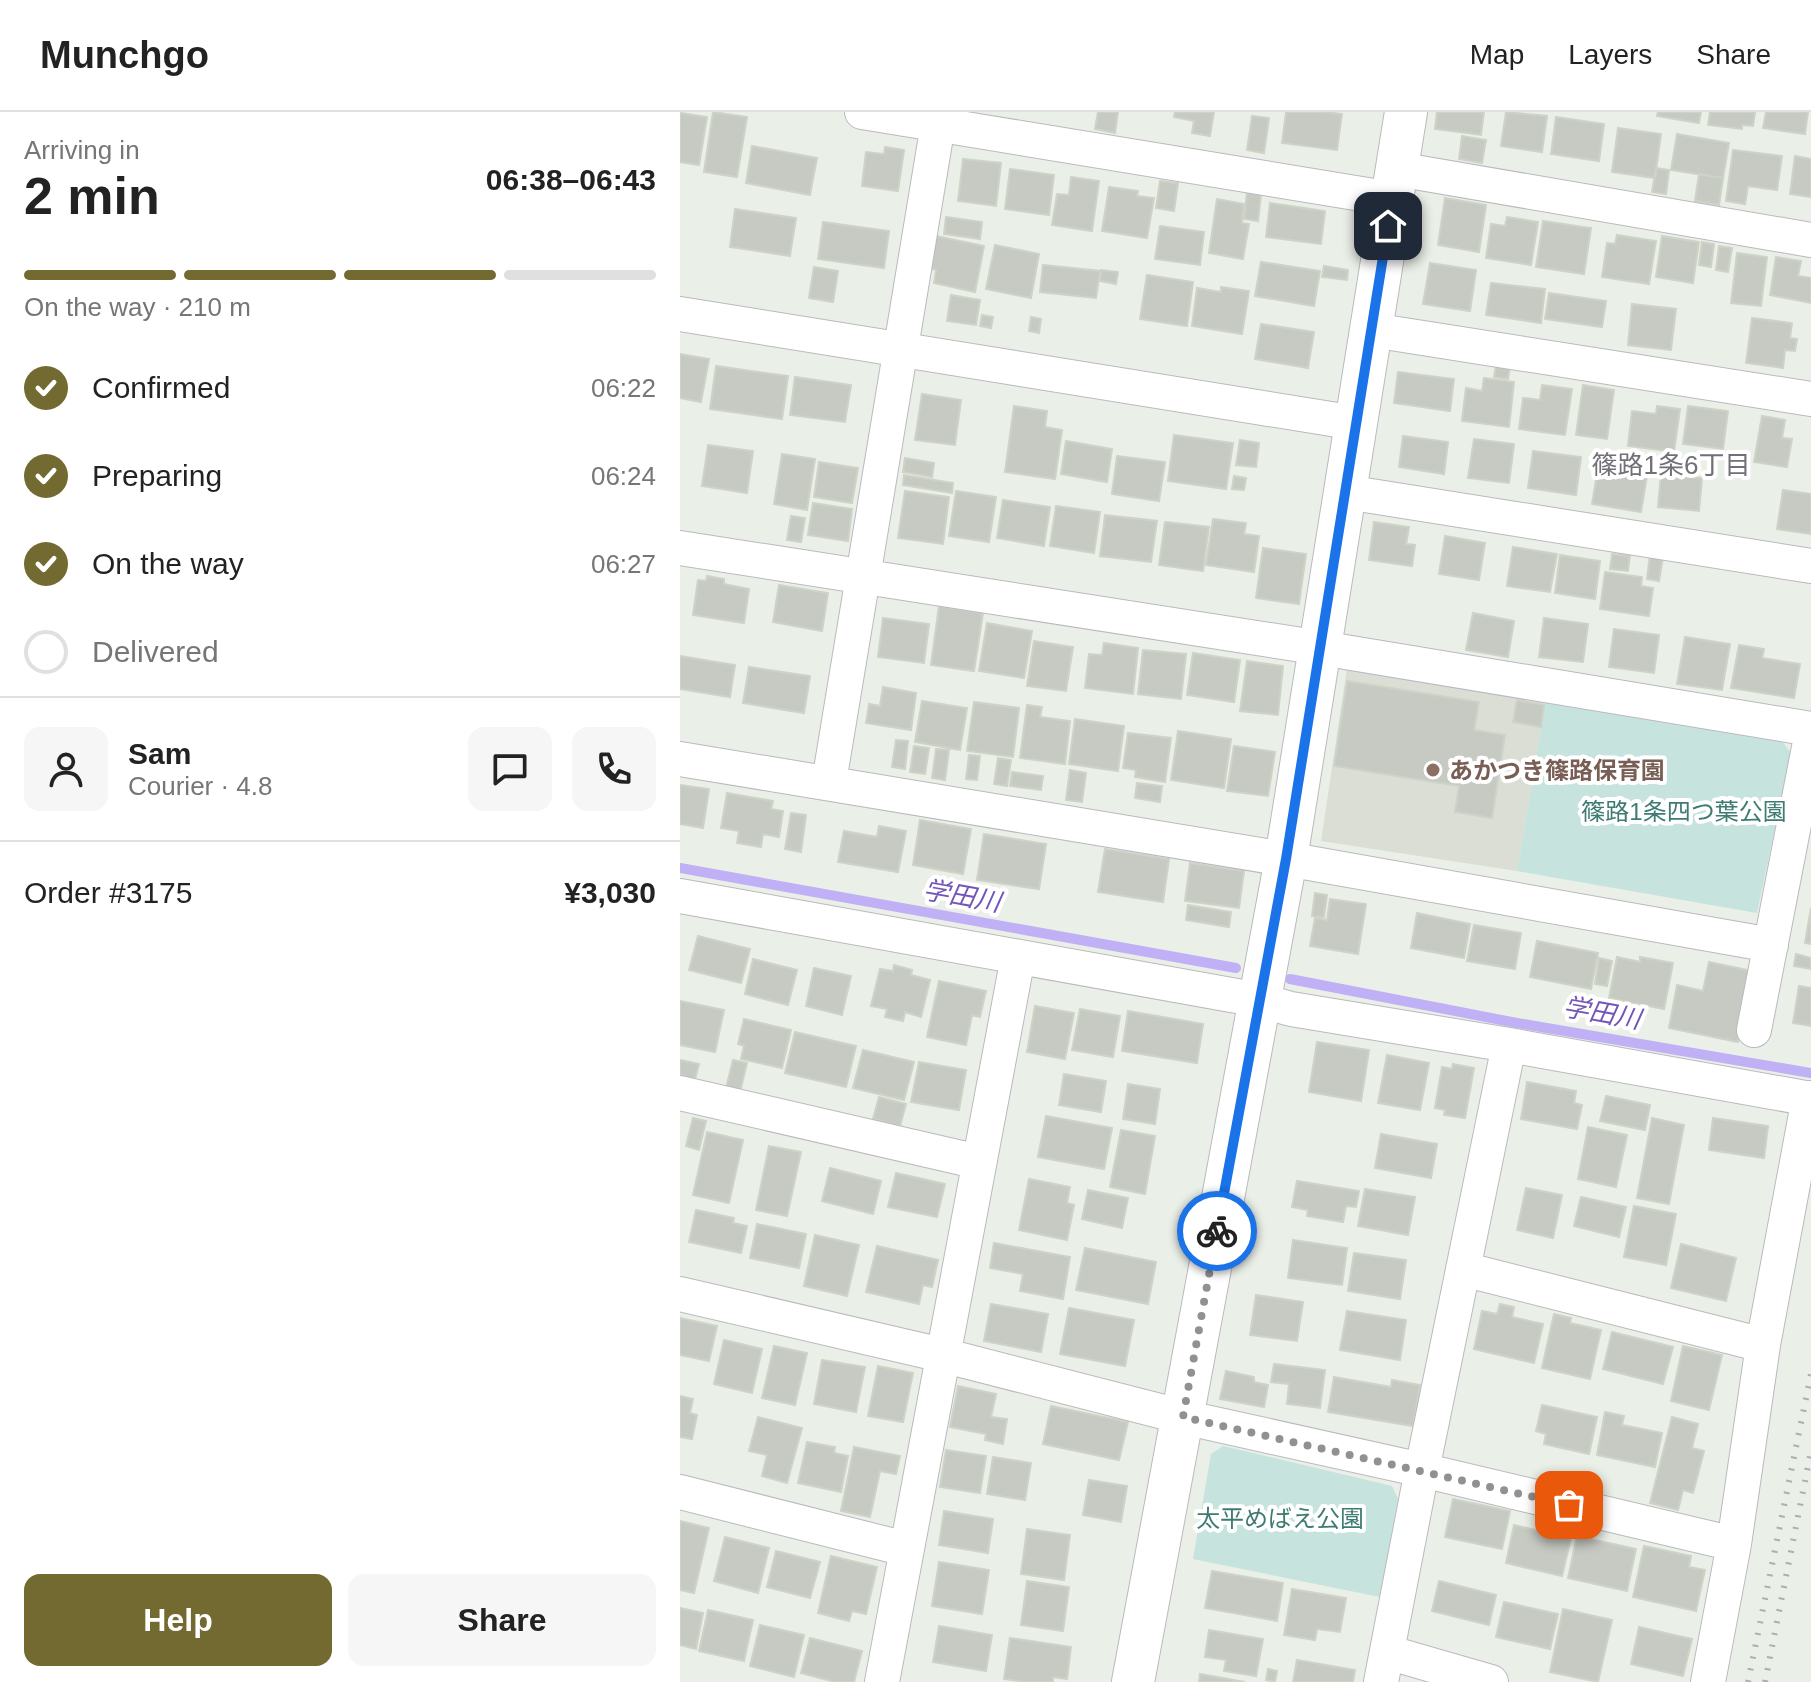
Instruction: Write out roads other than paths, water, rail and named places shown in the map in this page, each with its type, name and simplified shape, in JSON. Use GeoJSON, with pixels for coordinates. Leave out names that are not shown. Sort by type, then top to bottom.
{"type":"FeatureCollection","features":[{"type":"Feature","properties":{"kind":"street"},"geometry":{"type":"LineString","coordinates":[[862,112],[939,118],[1811,240]]}},
{"type":"Feature","properties":{"kind":"street"},"geometry":{"type":"LineString","coordinates":[[1133,1682],[1286,859],[1406,112]]}},
{"type":"Feature","properties":{"kind":"street"},"geometry":{"type":"LineString","coordinates":[[829,782],[939,118]]}},
{"type":"Feature","properties":{"kind":"street"},"geometry":{"type":"LineString","coordinates":[[680,314],[1356,423]]}},
{"type":"Feature","properties":{"kind":"street"},"geometry":{"type":"LineString","coordinates":[[1372,330],[1811,399]]}},
{"type":"Feature","properties":{"kind":"street"},"geometry":{"type":"LineString","coordinates":[[1346,492],[1811,566]]}},
{"type":"Feature","properties":{"kind":"street"},"geometry":{"type":"LineString","coordinates":[[680,548],[1321,648],[1811,729]]}},
{"type":"Feature","properties":{"kind":"street"},"geometry":{"type":"LineString","coordinates":[[1754,1030],[1811,737]]}},
{"type":"Feature","properties":{"kind":"street"},"geometry":{"type":"LineString","coordinates":[[680,759],[1286,859],[1771,945]]}},
{"type":"Feature","properties":{"kind":"street"},"geometry":{"type":"LineString","coordinates":[[680,896],[1259,1000],[1291,1009],[1810,1098],[1763,1345],[1734,1544],[1708,1682]]}},
{"type":"Feature","properties":{"kind":"street"},"geometry":{"type":"LineString","coordinates":[[882,1682],[1018,957]]}},
{"type":"Feature","properties":{"kind":"street"},"geometry":{"type":"LineString","coordinates":[[1491,1682],[1384,1667],[1509,1045]]}},
{"type":"Feature","properties":{"kind":"street"},"geometry":{"type":"LineString","coordinates":[[680,1093],[979,1162]]}},
{"type":"Feature","properties":{"kind":"street"},"geometry":{"type":"LineString","coordinates":[[1463,1269],[1763,1345]]}},
{"type":"Feature","properties":{"kind":"street"},"geometry":{"type":"LineString","coordinates":[[680,1294],[942,1355],[1183,1417],[1734,1544]]}},
{"type":"Feature","properties":{"kind":"street"},"geometry":{"type":"LineString","coordinates":[[680,1492],[906,1549]]}},
{"type":"Feature","properties":{"kind":"waterway","name":"学田川"},"geometry":{"type":"LineString","coordinates":[[680,868],[1236,968]]}},
{"type":"Feature","properties":{"kind":"waterway","name":"学田川"},"geometry":{"type":"LineString","coordinates":[[1290,979],[1517,1023],[1811,1073]]}},
{"type":"Feature","properties":{"kind":"railway"},"geometry":{"type":"LineString","coordinates":[[1748,1682],[1811,1374]]}},
{"type":"Feature","properties":{"kind":"railway"},"geometry":{"type":"LineString","coordinates":[[1765,1682],[1811,1451]]}},
{"type":"Feature","properties":{"kind":"place","name":"あかつき篠路保育園"},"geometry":{"type":"Point","coordinates":[1433,770]}},
{"type":"Feature","properties":{"kind":"district","name":"篠路1条6丁目"},"geometry":{"type":"Point","coordinates":[1671,465]}},
{"type":"Feature","properties":{"kind":"park label","name":"篠路1条四つ葉公園"},"geometry":{"type":"Point","coordinates":[1684,811]}},
{"type":"Feature","properties":{"kind":"park label","name":"太平めばえ公園"},"geometry":{"type":"Point","coordinates":[1280,1518]}}]}
